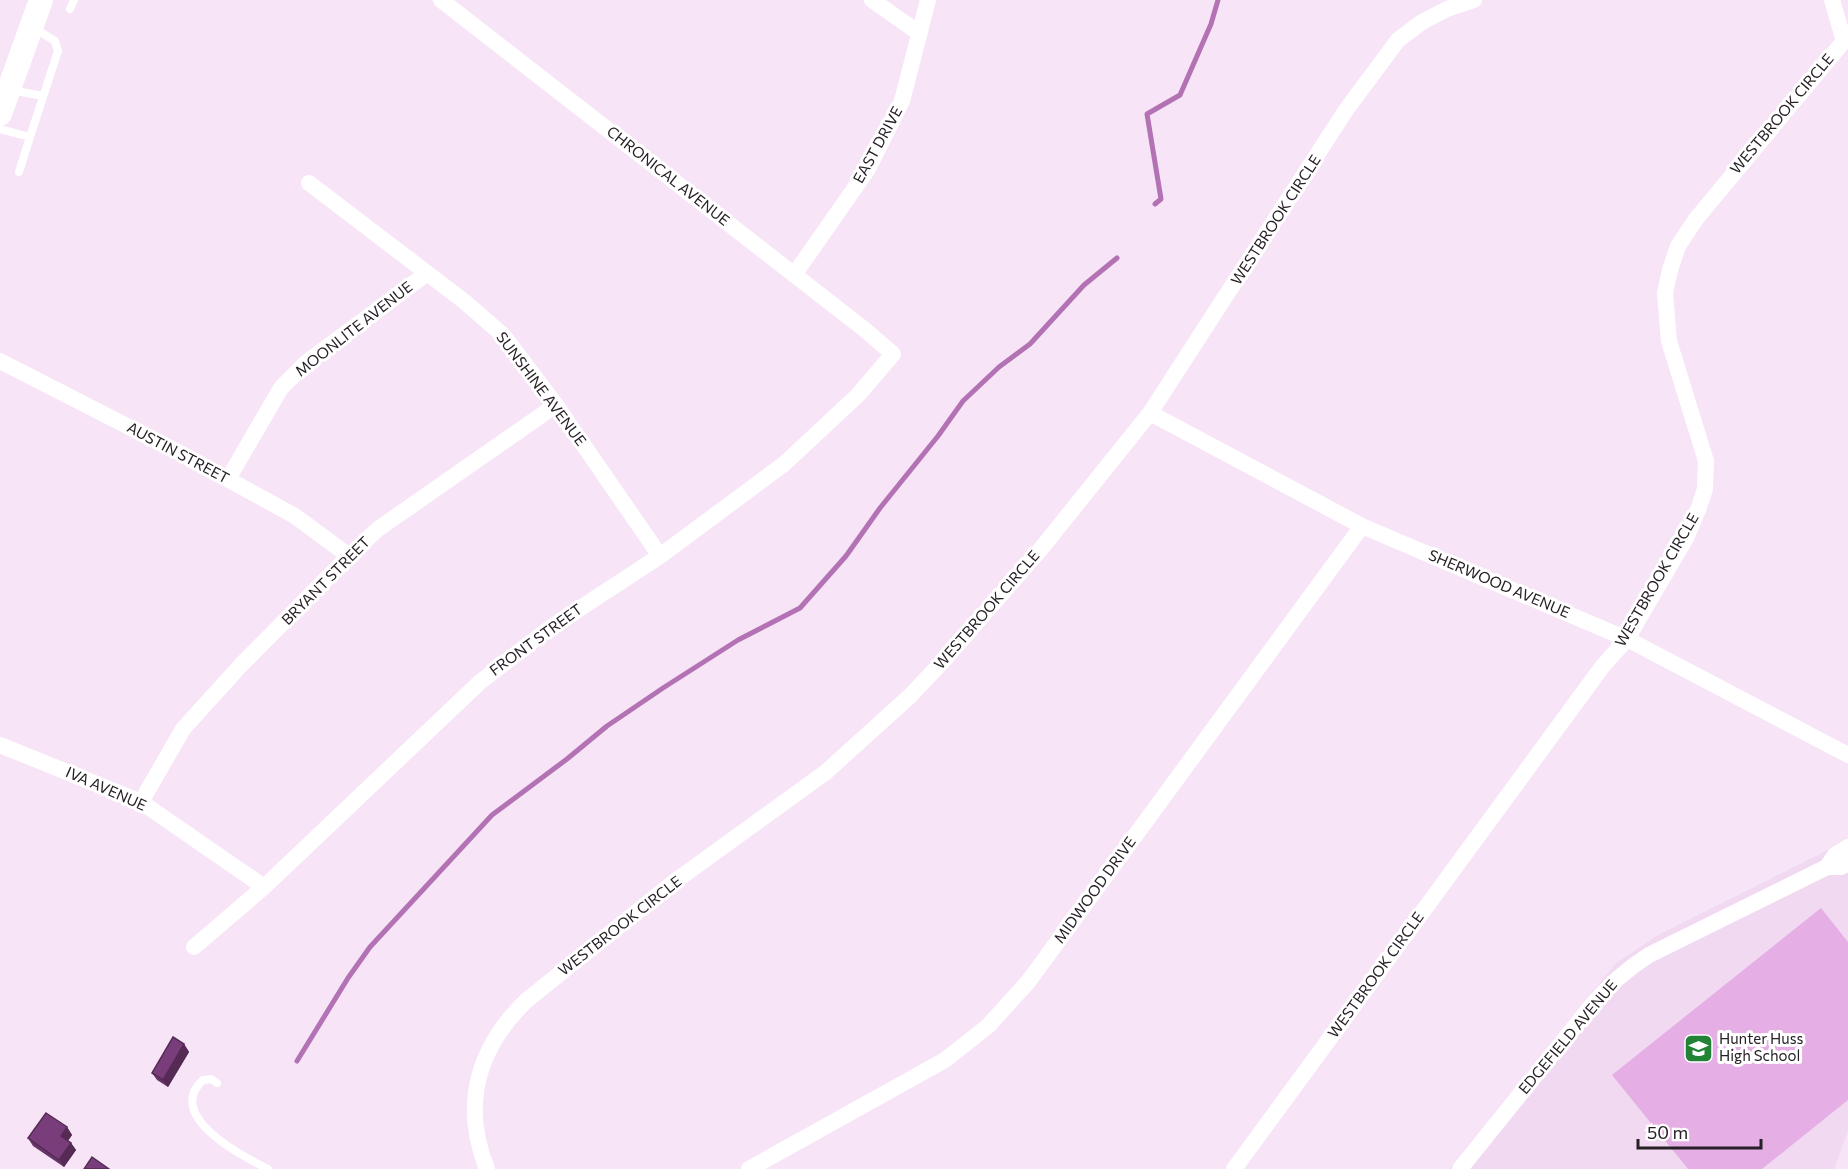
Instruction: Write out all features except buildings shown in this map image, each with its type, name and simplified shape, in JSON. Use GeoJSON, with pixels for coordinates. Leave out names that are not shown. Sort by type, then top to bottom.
{"type":"FeatureCollection","features":[{"type":"Feature","properties":{"kind":"main road"},"geometry":{"type":"LineString","coordinates":[[0,114],[41,0]]}},
{"type":"Feature","properties":{"kind":"street","name":"CHRONICAL AVENUE"},"geometry":{"type":"LineString","coordinates":[[441,0],[864,329],[893,354]]}},
{"type":"Feature","properties":{"kind":"street"},"geometry":{"type":"LineString","coordinates":[[872,0],[919,33]]}},
{"type":"Feature","properties":{"kind":"street","name":"EAST DRIVE"},"geometry":{"type":"LineString","coordinates":[[794,275],[868,169],[902,101],[928,0]]}},
{"type":"Feature","properties":{"kind":"street","name":"WESTBROOK CIRCLE"},"geometry":{"type":"LineString","coordinates":[[487,1169],[477,1134],[477,1080],[484,1059],[512,1014],[674,882],[826,772],[910,696],[1040,550],[1150,413],[1346,110],[1398,40],[1422,22],[1447,9],[1474,0]]}},
{"type":"Feature","properties":{"kind":"street","name":"WESTBROOK CIRCLE"},"geometry":{"type":"LineString","coordinates":[[1234,1169],[1602,667],[1627,639],[1686,538],[1706,489],[1706,461],[1669,340],[1665,292],[1670,270],[1678,246],[1696,219],[1846,38],[1832,0]]}},
{"type":"Feature","properties":{"kind":"street","name":"SUNSHINE AVENUE"},"geometry":{"type":"LineString","coordinates":[[309,183],[465,302],[504,336],[556,405],[660,556]]}},
{"type":"Feature","properties":{"kind":"street","name":"MOONLITE AVENUE"},"geometry":{"type":"LineString","coordinates":[[228,479],[281,388],[307,362],[426,274]]}},
{"type":"Feature","properties":{"kind":"street","name":"FRONT STREET"},"geometry":{"type":"LineString","coordinates":[[194,947],[264,887],[480,682],[550,628],[660,556],[784,464],[858,395],[893,354]]}},
{"type":"Feature","properties":{"kind":"street","name":"AUSTIN STREET"},"geometry":{"type":"LineString","coordinates":[[0,361],[174,450],[295,516],[349,556]]}},
{"type":"Feature","properties":{"kind":"street","name":"BRYANT STREET"},"geometry":{"type":"LineString","coordinates":[[141,802],[183,729],[241,665],[349,556],[378,529],[556,405]]}},
{"type":"Feature","properties":{"kind":"street","name":"SHERWOOD AVENUE"},"geometry":{"type":"LineString","coordinates":[[1150,413],[1362,526],[1627,639],[1848,755]]}},
{"type":"Feature","properties":{"kind":"street","name":"MIDWOOD DRIVE"},"geometry":{"type":"LineString","coordinates":[[750,1169],[945,1060],[988,1026],[1028,982],[1362,526]]}},
{"type":"Feature","properties":{"kind":"street","name":"IVA AVENUE"},"geometry":{"type":"LineString","coordinates":[[0,745],[141,802],[264,887]]}},
{"type":"Feature","properties":{"kind":"street","name":"EDGEFIELD AVENUE"},"geometry":{"type":"LineString","coordinates":[[1827,867],[1834,855],[1848,847]]}},
{"type":"Feature","properties":{"kind":"street","name":"EDGEFIELD AVENUE"},"geometry":{"type":"LineString","coordinates":[[1460,1169],[1592,1005],[1628,968],[1649,954],[1827,867],[1842,867],[1848,863]]}},
{"type":"Feature","properties":{"kind":"lane"},"geometry":{"type":"LineString","coordinates":[[70,9],[74,0]]}},
{"type":"Feature","properties":{"kind":"lane"},"geometry":{"type":"LineString","coordinates":[[19,172],[58,51],[55,41],[31,26]]}},
{"type":"Feature","properties":{"kind":"lane"},"geometry":{"type":"LineString","coordinates":[[8,90],[43,96]]}},
{"type":"Feature","properties":{"kind":"lane"},"geometry":{"type":"LineString","coordinates":[[0,129],[30,137]]}},
{"type":"Feature","properties":{"kind":"lane"},"geometry":{"type":"LineString","coordinates":[[217,1083],[211,1079],[202,1080],[195,1092],[193,1102],[200,1123],[212,1135],[237,1152],[268,1169]]}},
{"type":"Feature","properties":{"kind":"shaded area","name":"Hunter Huss High School"},"geometry":{"type":"Polygon","coordinates":[[[1848,840],[1848,1131],[1834,1169],[1450,1169],[1615,964],[1658,935],[1848,840]]]}},
{"type":"Feature","properties":{"kind":"shaded area"},"geometry":{"type":"Polygon","coordinates":[[[1821,908],[1848,942],[1848,1100],[1762,1169],[1688,1169],[1612,1075],[1821,908]]]}},
{"type":"Feature","properties":{"kind":"waterway"},"geometry":{"type":"LineString","coordinates":[[1155,204],[1161,199],[1147,114],[1180,95],[1211,24],[1218,0]]}},
{"type":"Feature","properties":{"kind":"waterway"},"geometry":{"type":"LineString","coordinates":[[297,1061],[348,978],[370,947],[492,815],[607,726],[663,688],[738,640],[800,608],[846,556],[963,401],[999,367],[1030,344],[1084,285],[1117,258]]}},
{"type":"Feature","properties":{"kind":"place","name":"Hunter Huss High School"},"geometry":{"type":"Point","coordinates":[1698,1048]}}]}
